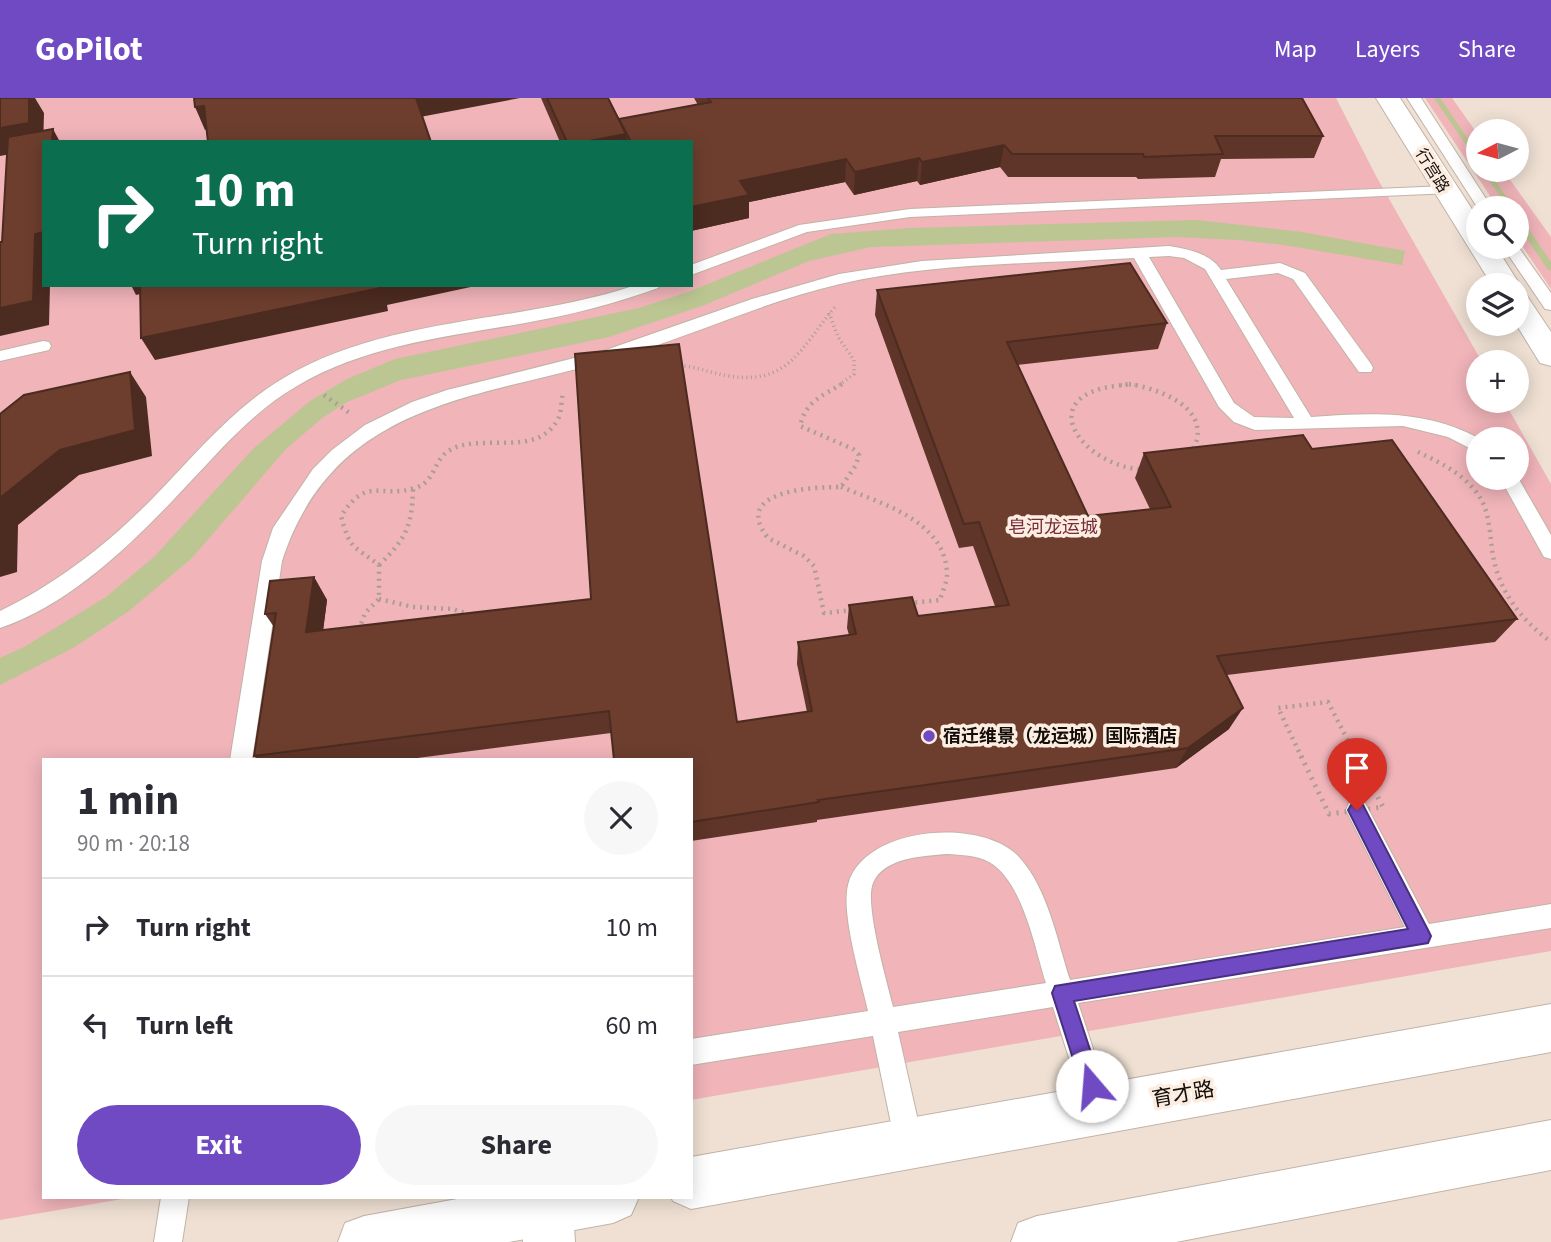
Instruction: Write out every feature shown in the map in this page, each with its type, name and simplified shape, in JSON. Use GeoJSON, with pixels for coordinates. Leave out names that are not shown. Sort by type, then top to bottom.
{"type":"FeatureCollection","features":[{"type":"Feature","properties":{"kind":"street","name":"行宫路"},"geometry":{"type":"LineString","coordinates":[[1388,98],[1466,222]]}},
{"type":"Feature","properties":{"kind":"street"},"geometry":{"type":"LineString","coordinates":[[1529,321],[1551,356]]}},
{"type":"Feature","properties":{"kind":"street","name":"育才路"},"geometry":{"type":"LineString","coordinates":[[693,1183],[1551,1028]]}},
{"type":"Feature","properties":{"kind":"street"},"geometry":{"type":"LineString","coordinates":[[1037,1242],[1551,1146]]}},
{"type":"Feature","properties":{"kind":"street"},"geometry":{"type":"LineString","coordinates":[[364,1242],[548,1226],[609,1199]]}},
{"type":"Feature","properties":{"kind":"lane"},"geometry":{"type":"LineString","coordinates":[[1414,98],[1477,196]]}},
{"type":"Feature","properties":{"kind":"lane"},"geometry":{"type":"LineString","coordinates":[[693,269],[804,228],[848,220],[909,214],[1446,190]]}},
{"type":"Feature","properties":{"kind":"lane"},"geometry":{"type":"LineString","coordinates":[[241,758],[272,561],[283,528],[319,474],[338,454],[371,429],[418,406],[453,394],[599,358],[758,302],[839,279],[922,266],[1169,251],[1204,260],[1216,275],[1306,423]]}},
{"type":"Feature","properties":{"kind":"lane"},"geometry":{"type":"LineString","coordinates":[[1139,253],[1233,412],[1253,424],[1379,418],[1411,420],[1452,432],[1466,440]]}},
{"type":"Feature","properties":{"kind":"lane"},"geometry":{"type":"LineString","coordinates":[[1519,259],[1551,305]]}},
{"type":"Feature","properties":{"kind":"lane"},"geometry":{"type":"LineString","coordinates":[[1216,275],[1280,268],[1291,270],[1299,276],[1364,368]]}},
{"type":"Feature","properties":{"kind":"lane"},"geometry":{"type":"LineString","coordinates":[[0,620],[74,578],[135,528],[240,417],[274,391],[308,372],[360,351],[575,307],[631,294],[647,287]]}},
{"type":"Feature","properties":{"kind":"lane"},"geometry":{"type":"LineString","coordinates":[[0,356],[43,346]]}},
{"type":"Feature","properties":{"kind":"lane"},"geometry":{"type":"LineString","coordinates":[[1516,490],[1551,552]]}},
{"type":"Feature","properties":{"kind":"lane"},"geometry":{"type":"LineString","coordinates":[[1357,810],[1422,936]]}},
{"type":"Feature","properties":{"kind":"lane"},"geometry":{"type":"LineString","coordinates":[[909,1143],[860,914],[858,888],[866,872],[878,859],[897,851],[956,842],[975,845],[998,853],[1017,871],[1031,900],[1099,1109]]}},
{"type":"Feature","properties":{"kind":"lane"},"geometry":{"type":"LineString","coordinates":[[693,1052],[1551,916]]}},
{"type":"Feature","properties":{"kind":"lane"},"geometry":{"type":"LineString","coordinates":[[169,1242],[175,1199]]}},
{"type":"Feature","properties":{"kind":"path"},"geometry":{"type":"LineString","coordinates":[[675,367],[688,366],[732,377],[774,375],[789,369],[829,313],[841,301]]}},
{"type":"Feature","properties":{"kind":"path"},"geometry":{"type":"LineString","coordinates":[[829,313],[838,337],[854,360],[854,374],[846,383],[810,401],[802,411],[800,426],[811,435],[832,438],[852,446],[859,455],[856,465],[841,487]]}},
{"type":"Feature","properties":{"kind":"path"},"geometry":{"type":"LineString","coordinates":[[308,372],[317,390],[371,429]]}},
{"type":"Feature","properties":{"kind":"path"},"geometry":{"type":"LineString","coordinates":[[358,636],[365,613],[379,599],[379,565],[369,555],[354,549],[345,532],[341,516],[347,504],[360,493],[378,488],[413,489],[428,483],[436,472],[440,458],[449,450],[487,440],[515,442],[540,439],[551,430],[559,417],[562,395],[570,383]]}},
{"type":"Feature","properties":{"kind":"path"},"geometry":{"type":"LineString","coordinates":[[1108,385],[1149,387],[1184,407],[1198,431],[1197,445],[1188,457],[1174,466],[1154,471],[1132,470],[1111,464],[1092,454],[1079,440],[1072,426],[1071,412],[1079,400],[1091,390],[1108,385]]}},
{"type":"Feature","properties":{"kind":"path"},"geometry":{"type":"LineString","coordinates":[[1410,449],[1440,462],[1460,477],[1477,495],[1485,508],[1497,575],[1507,595],[1520,612],[1551,642]]}},
{"type":"Feature","properties":{"kind":"path"},"geometry":{"type":"LineString","coordinates":[[859,609],[824,613],[814,566],[804,556],[768,537],[760,525],[759,513],[765,501],[780,493],[805,487],[841,487],[885,504],[928,529],[940,543],[947,576],[940,600],[898,605]]}},
{"type":"Feature","properties":{"kind":"path"},"geometry":{"type":"LineString","coordinates":[[379,565],[405,540],[412,513],[413,489]]}},
{"type":"Feature","properties":{"kind":"path"},"geometry":{"type":"LineString","coordinates":[[379,599],[393,600],[413,607],[453,609],[475,617]]}},
{"type":"Feature","properties":{"kind":"path"},"geometry":{"type":"LineString","coordinates":[[1328,702],[1383,807],[1357,810],[1329,814],[1278,708],[1328,702]]}},
{"type":"Feature","properties":{"kind":"green space","name":"皂河龙运城"},"geometry":{"type":"Polygon","coordinates":[[[0,98],[1336,98],[1376,176],[1475,350],[1466,350],[1466,413],[1511,413],[1519,427],[1466,427],[1466,490],[1529,490],[1529,445],[1551,484],[1551,951],[693,1100],[693,758],[42,758],[42,1199],[122,1199],[0,1220],[0,98]]]}},
{"type":"Feature","properties":{"kind":"green space"},"geometry":{"type":"Polygon","coordinates":[[[1425,98],[1452,98],[1467,119],[1466,160],[1425,98]]]}},
{"type":"Feature","properties":{"kind":"green space"},"geometry":{"type":"Polygon","coordinates":[[[1481,182],[1512,182],[1522,196],[1490,196],[1481,182]]]}},
{"type":"Feature","properties":{"kind":"green space"},"geometry":{"type":"Polygon","coordinates":[[[1529,206],[1551,237],[1551,289],[1529,256],[1529,206]]]}},
{"type":"Feature","properties":{"kind":"shaded area"},"geometry":{"type":"Polygon","coordinates":[[[1197,220],[1302,232],[1405,251],[1402,265],[1284,245],[1177,237],[871,247],[809,261],[702,306],[609,337],[401,380],[347,402],[322,418],[286,449],[192,558],[129,611],[73,648],[0,685],[0,658],[24,647],[106,597],[154,557],[254,448],[310,401],[347,379],[395,359],[639,308],[688,292],[831,234],[911,228],[1197,220]]]}},
{"type":"Feature","properties":{"kind":"building"},"geometry":{"type":"Polygon","coordinates":[[[0,98],[29,98],[29,123],[0,128],[0,98]]]}},
{"type":"Feature","properties":{"kind":"building"},"geometry":{"type":"Polygon","coordinates":[[[194,98],[416,98],[430,140],[208,140],[204,106],[195,107],[194,98]]]}},
{"type":"Feature","properties":{"kind":"building"},"geometry":{"type":"Polygon","coordinates":[[[547,98],[608,98],[626,134],[594,140],[566,140],[547,98]]]}},
{"type":"Feature","properties":{"kind":"building"},"geometry":{"type":"Polygon","coordinates":[[[708,98],[1302,98],[1323,136],[1215,136],[1223,154],[1144,157],[1143,154],[1012,154],[1004,145],[922,162],[919,158],[855,172],[846,159],[740,181],[749,195],[693,207],[693,140],[630,140],[619,119],[711,102],[708,98]]]}},
{"type":"Feature","properties":{"kind":"building"},"geometry":{"type":"Polygon","coordinates":[[[53,129],[52,140],[42,140],[42,232],[35,234],[33,301],[0,308],[0,242],[8,137],[53,129]]]}},
{"type":"Feature","properties":{"kind":"building"},"geometry":{"type":"Polygon","coordinates":[[[1130,263],[1167,323],[1007,342],[1088,516],[1171,507],[1144,453],[1303,435],[1312,449],[1392,440],[1517,619],[1217,656],[1243,708],[1188,748],[818,800],[819,802],[693,822],[693,758],[614,758],[609,711],[254,756],[276,613],[265,614],[270,581],[314,577],[306,632],[591,599],[575,354],[679,344],[737,722],[812,711],[798,642],[856,634],[849,605],[912,597],[918,616],[1009,605],[979,522],[964,524],[877,290],[1130,263]]]}},
{"type":"Feature","properties":{"kind":"building"},"geometry":{"type":"Polygon","coordinates":[[[140,287],[380,287],[380,288],[141,338],[140,287]]]}},
{"type":"Feature","properties":{"kind":"building"},"geometry":{"type":"Polygon","coordinates":[[[130,372],[135,430],[60,450],[0,498],[0,414],[24,395],[130,372]]]}},
{"type":"Feature","properties":{"kind":"waterway"},"geometry":{"type":"LineString","coordinates":[[1437,98],[1466,141]]}},
{"type":"Feature","properties":{"kind":"waterway"},"geometry":{"type":"LineString","coordinates":[[1493,182],[1503,196]]}},
{"type":"Feature","properties":{"kind":"waterway"},"geometry":{"type":"LineString","coordinates":[[1529,236],[1551,268]]}},
{"type":"Feature","properties":{"kind":"place","name":"宿迁维景（龙运城）国际酒店"},"geometry":{"type":"Point","coordinates":[929,736]}},
{"type":"Feature","properties":{"kind":"route"},"geometry":{"type":"LineString","coordinates":[[1092,1086],[1062,993],[1422,936],[1357,810]]}}]}
